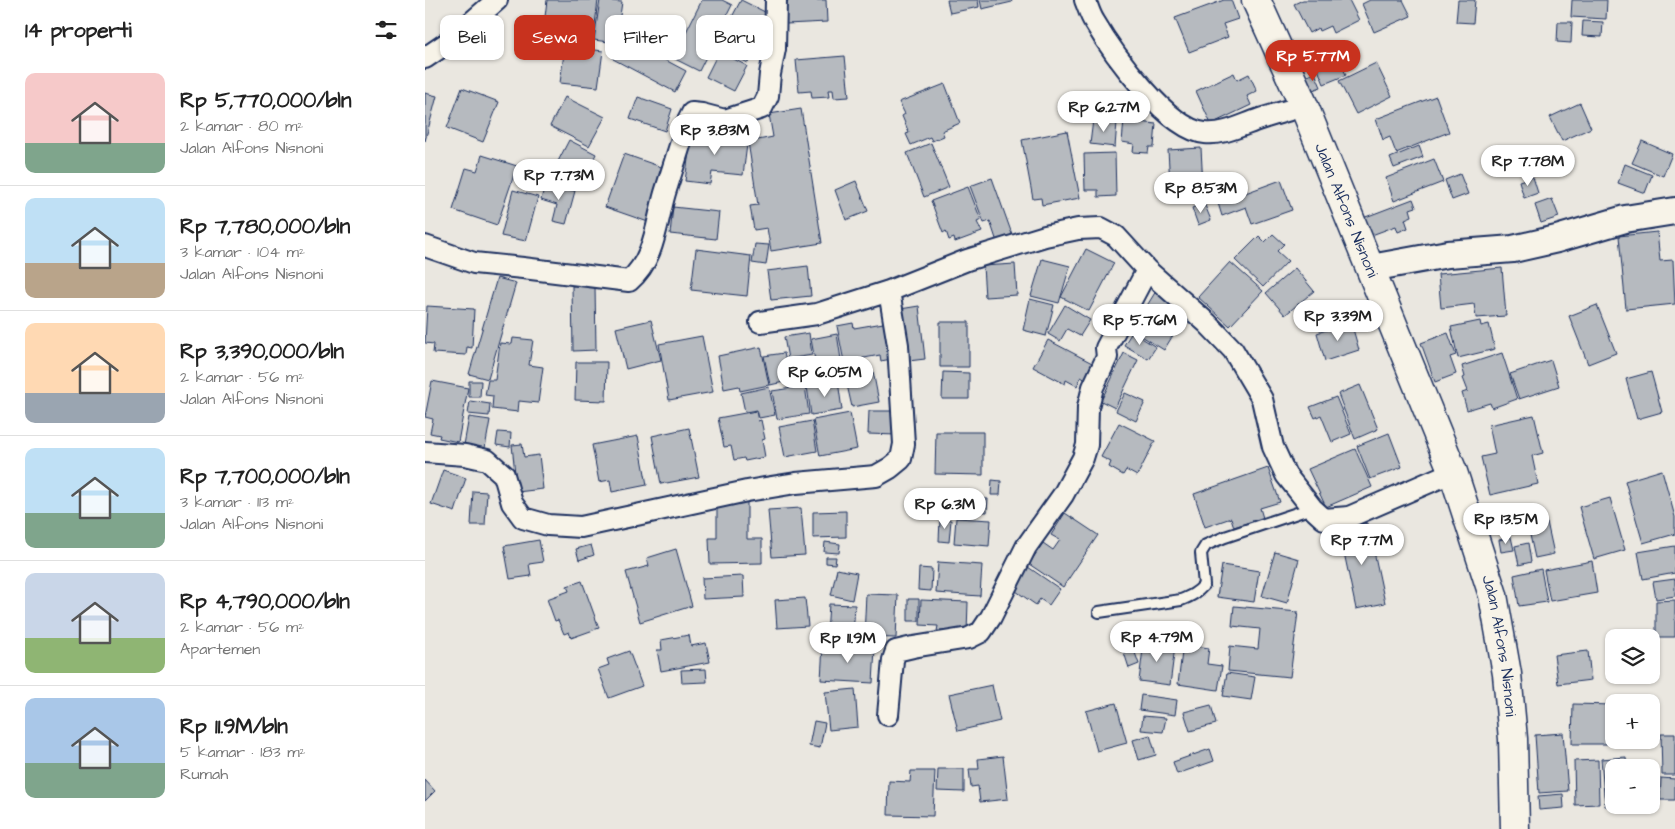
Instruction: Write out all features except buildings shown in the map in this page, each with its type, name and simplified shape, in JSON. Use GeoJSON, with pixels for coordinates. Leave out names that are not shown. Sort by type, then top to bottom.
{"type":"FeatureCollection","features":[{"type":"Feature","properties":{"kind":"main road","name":"Jalan Alfons Nisnoni"},"geometry":{"type":"LineString","coordinates":[[1255,0],[1304,106],[1453,472],[1493,595],[1507,674],[1513,739],[1515,829]]}},
{"type":"Feature","properties":{"kind":"street"},"geometry":{"type":"LineString","coordinates":[[425,58],[450,41],[497,0]]}},
{"type":"Feature","properties":{"kind":"street"},"geometry":{"type":"LineString","coordinates":[[425,246],[474,264],[629,281],[639,273],[649,257],[665,195],[687,123],[693,113],[725,120],[761,108],[768,96],[775,49],[776,0]]}},
{"type":"Feature","properties":{"kind":"street"},"geometry":{"type":"LineString","coordinates":[[1085,0],[1093,19],[1119,59],[1148,94],[1179,122],[1191,130],[1205,133],[1224,132],[1262,118],[1304,106]]}},
{"type":"Feature","properties":{"kind":"street"},"geometry":{"type":"LineString","coordinates":[[1371,268],[1449,254],[1513,249],[1557,239],[1625,219],[1675,211]]}},
{"type":"Feature","properties":{"kind":"street"},"geometry":{"type":"LineString","coordinates":[[760,322],[817,314],[889,291],[967,260],[1045,236],[1078,229],[1101,228],[1116,236],[1147,270],[1207,323],[1233,350],[1262,399],[1273,447],[1285,475],[1312,508],[1324,519],[1349,517],[1453,472]]}},
{"type":"Feature","properties":{"kind":"street"},"geometry":{"type":"LineString","coordinates":[[888,715],[895,651],[969,638],[981,632],[991,617],[1027,547],[1063,495],[1083,458],[1087,445],[1088,407],[1093,387],[1107,357],[1106,348],[1147,270]]}},
{"type":"Feature","properties":{"kind":"street"},"geometry":{"type":"LineString","coordinates":[[425,452],[487,460],[504,475],[512,502],[523,518],[548,525],[581,527],[747,491],[875,476],[890,468],[901,458],[904,444],[897,345],[889,291]]}},
{"type":"Feature","properties":{"kind":"lane"},"geometry":{"type":"LineString","coordinates":[[1099,612],[1181,600],[1193,595],[1203,585],[1201,553],[1207,545],[1225,537],[1312,508]]}}]}
